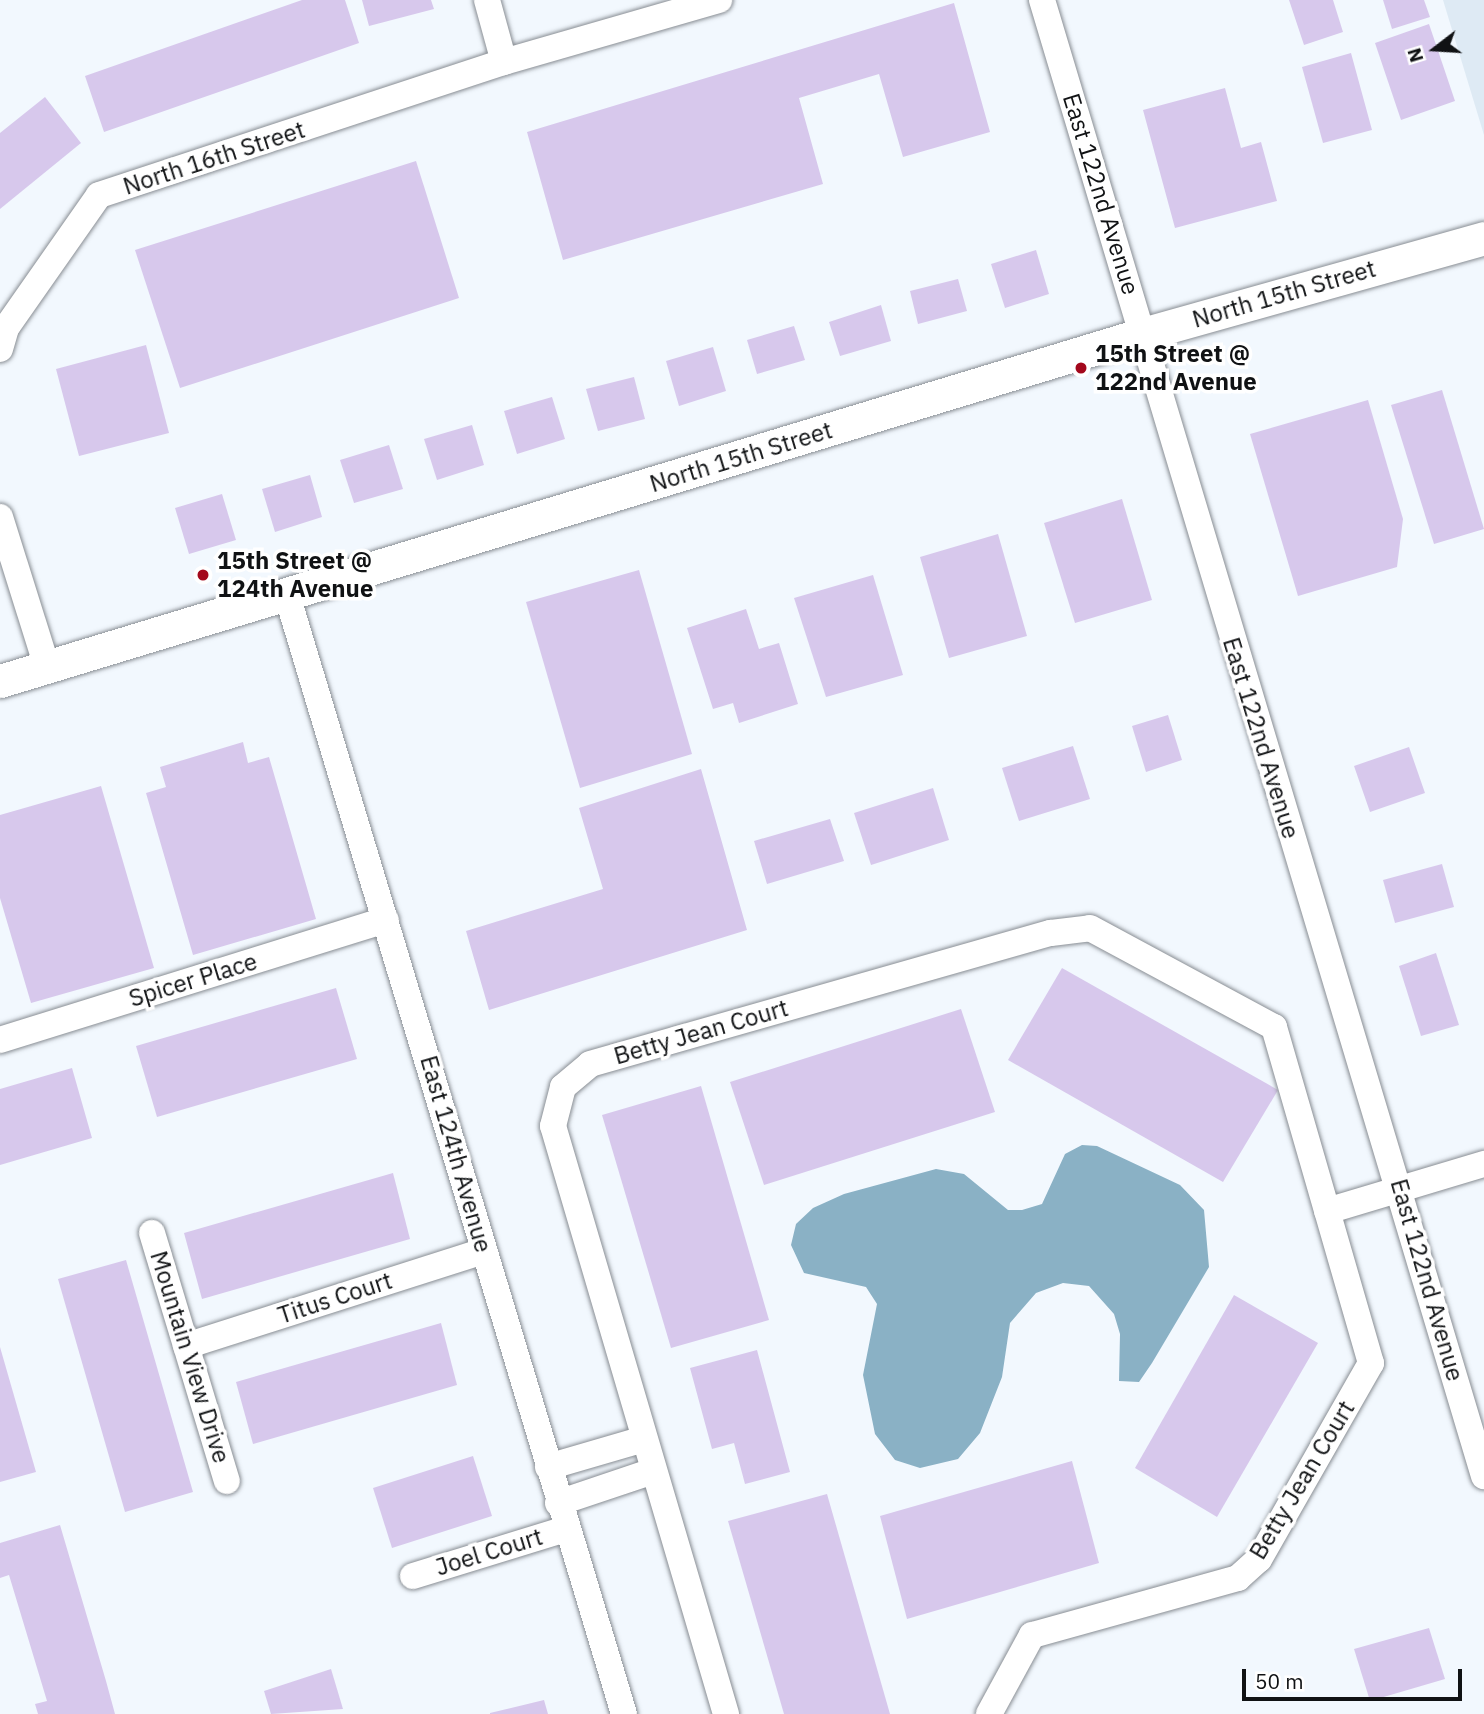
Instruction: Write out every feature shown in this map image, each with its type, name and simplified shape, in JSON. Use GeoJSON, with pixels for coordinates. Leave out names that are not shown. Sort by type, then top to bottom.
{"type":"FeatureCollection","features":[{"type":"Feature","properties":{"kind":"street"},"geometry":{"type":"LineString","coordinates":[[487,0],[504,62]]}},
{"type":"Feature","properties":{"kind":"street","name":"North 16th Street"},"geometry":{"type":"LineString","coordinates":[[0,349],[6,328],[99,195],[504,62],[719,0]]}},
{"type":"Feature","properties":{"kind":"street","name":"East 122nd Avenue"},"geometry":{"type":"LineString","coordinates":[[1042,0],[1401,1190],[1484,1476]]}},
{"type":"Feature","properties":{"kind":"street","name":"North 15th Street"},"geometry":{"type":"LineString","coordinates":[[0,681],[1143,334],[1484,238]]}},
{"type":"Feature","properties":{"kind":"street"},"geometry":{"type":"LineString","coordinates":[[0,517],[47,667]]}},
{"type":"Feature","properties":{"kind":"street","name":"East 124th Avenue"},"geometry":{"type":"LineString","coordinates":[[287,595],[558,1503],[624,1714]]}},
{"type":"Feature","properties":{"kind":"street","name":"Spicer Place"},"geometry":{"type":"LineString","coordinates":[[0,1040],[386,920]]}},
{"type":"Feature","properties":{"kind":"street","name":"Betty Jean Court"},"geometry":{"type":"LineString","coordinates":[[726,1714],[643,1439],[554,1126],[564,1087],[590,1064],[1051,933],[1090,928],[1273,1027],[1371,1363],[1259,1559],[1238,1578],[1032,1635],[989,1714]]}},
{"type":"Feature","properties":{"kind":"street"},"geometry":{"type":"LineString","coordinates":[[1327,1210],[1484,1164]]}},
{"type":"Feature","properties":{"kind":"street","name":"Mountain View Drive"},"geometry":{"type":"LineString","coordinates":[[152,1233],[227,1481]]}},
{"type":"Feature","properties":{"kind":"street","name":"Titus Court"},"geometry":{"type":"LineString","coordinates":[[186,1346],[484,1251]]}},
{"type":"Feature","properties":{"kind":"street"},"geometry":{"type":"LineString","coordinates":[[548,1467],[643,1439]]}},
{"type":"Feature","properties":{"kind":"street"},"geometry":{"type":"LineString","coordinates":[[558,1503],[653,1471]]}},
{"type":"Feature","properties":{"kind":"street","name":"Joel Court"},"geometry":{"type":"LineString","coordinates":[[413,1576],[566,1529]]}},
{"type":"Feature","properties":{"kind":"shaded area"},"geometry":{"type":"Polygon","coordinates":[[[1443,0],[1484,0],[1484,135],[1443,0]]]}},
{"type":"Feature","properties":{"kind":"water"},"geometry":{"type":"Polygon","coordinates":[[[1082,1145],[1097,1146],[1180,1185],[1204,1210],[1209,1267],[1139,1382],[1119,1381],[1120,1334],[1114,1314],[1089,1286],[1063,1283],[1036,1293],[1010,1323],[1002,1377],[980,1433],[958,1459],[920,1468],[895,1460],[875,1434],[863,1375],[877,1304],[866,1287],[804,1273],[791,1245],[796,1224],[813,1208],[844,1194],[936,1169],[964,1174],[1008,1210],[1022,1210],[1042,1204],[1065,1154],[1082,1145]]]}},
{"type":"Feature","properties":{"kind":"building"},"geometry":{"type":"Polygon","coordinates":[[[302,0],[345,0],[359,43],[104,132],[85,76],[302,0]]]}},
{"type":"Feature","properties":{"kind":"building"},"geometry":{"type":"Polygon","coordinates":[[[362,0],[431,0],[434,9],[369,26],[362,0]]]}},
{"type":"Feature","properties":{"kind":"building"},"geometry":{"type":"Polygon","coordinates":[[[1289,0],[1333,0],[1343,32],[1304,45],[1289,0]]]}},
{"type":"Feature","properties":{"kind":"building"},"geometry":{"type":"Polygon","coordinates":[[[1383,0],[1424,0],[1430,17],[1392,29],[1383,0]]]}},
{"type":"Feature","properties":{"kind":"building"},"geometry":{"type":"Polygon","coordinates":[[[954,3],[990,132],[903,157],[879,74],[799,98],[823,184],[563,260],[527,132],[954,3]]]}},
{"type":"Feature","properties":{"kind":"building"},"geometry":{"type":"Polygon","coordinates":[[[1429,24],[1455,101],[1401,120],[1375,43],[1429,24]]]}},
{"type":"Feature","properties":{"kind":"building"},"geometry":{"type":"Polygon","coordinates":[[[1351,53],[1372,130],[1323,143],[1302,67],[1351,53]]]}},
{"type":"Feature","properties":{"kind":"building"},"geometry":{"type":"Polygon","coordinates":[[[1225,88],[1241,148],[1261,142],[1277,201],[1175,228],[1143,110],[1225,88]]]}},
{"type":"Feature","properties":{"kind":"building"},"geometry":{"type":"Polygon","coordinates":[[[45,97],[81,143],[0,209],[0,133],[45,97]]]}},
{"type":"Feature","properties":{"kind":"building"},"geometry":{"type":"Polygon","coordinates":[[[416,161],[459,298],[180,388],[135,250],[416,161]]]}},
{"type":"Feature","properties":{"kind":"building"},"geometry":{"type":"Polygon","coordinates":[[[1036,250],[1049,294],[1005,308],[991,264],[1036,250]]]}},
{"type":"Feature","properties":{"kind":"building"},"geometry":{"type":"Polygon","coordinates":[[[958,279],[967,311],[918,324],[910,291],[958,279]]]}},
{"type":"Feature","properties":{"kind":"building"},"geometry":{"type":"Polygon","coordinates":[[[881,305],[891,341],[840,356],[829,322],[881,305]]]}},
{"type":"Feature","properties":{"kind":"building"},"geometry":{"type":"Polygon","coordinates":[[[794,326],[805,360],[757,374],[747,340],[794,326]]]}},
{"type":"Feature","properties":{"kind":"building"},"geometry":{"type":"Polygon","coordinates":[[[146,345],[169,433],[79,456],[56,369],[146,345]]]}},
{"type":"Feature","properties":{"kind":"building"},"geometry":{"type":"Polygon","coordinates":[[[713,347],[726,391],[679,406],[666,361],[713,347]]]}},
{"type":"Feature","properties":{"kind":"building"},"geometry":{"type":"Polygon","coordinates":[[[634,377],[645,419],[598,431],[586,389],[634,377]]]}},
{"type":"Feature","properties":{"kind":"building"},"geometry":{"type":"Polygon","coordinates":[[[1442,390],[1484,529],[1434,544],[1391,405],[1442,390]]]}},
{"type":"Feature","properties":{"kind":"building"},"geometry":{"type":"Polygon","coordinates":[[[552,397],[565,439],[517,454],[504,411],[552,397]]]}},
{"type":"Feature","properties":{"kind":"building"},"geometry":{"type":"Polygon","coordinates":[[[1368,400],[1403,519],[1397,567],[1298,596],[1250,434],[1368,400]]]}},
{"type":"Feature","properties":{"kind":"building"},"geometry":{"type":"Polygon","coordinates":[[[472,425],[484,465],[437,480],[424,439],[472,425]]]}},
{"type":"Feature","properties":{"kind":"building"},"geometry":{"type":"Polygon","coordinates":[[[389,445],[403,489],[354,503],[340,460],[389,445]]]}},
{"type":"Feature","properties":{"kind":"building"},"geometry":{"type":"Polygon","coordinates":[[[310,475],[322,517],[275,532],[262,489],[310,475]]]}},
{"type":"Feature","properties":{"kind":"building"},"geometry":{"type":"Polygon","coordinates":[[[222,494],[236,540],[189,554],[175,508],[222,494]]]}},
{"type":"Feature","properties":{"kind":"building"},"geometry":{"type":"Polygon","coordinates":[[[1122,499],[1152,600],[1075,623],[1044,523],[1122,499]]]}},
{"type":"Feature","properties":{"kind":"building"},"geometry":{"type":"Polygon","coordinates":[[[998,534],[1027,636],[949,658],[920,557],[998,534]]]}},
{"type":"Feature","properties":{"kind":"building"},"geometry":{"type":"Polygon","coordinates":[[[639,570],[692,754],[580,788],[526,602],[639,570]]]}},
{"type":"Feature","properties":{"kind":"building"},"geometry":{"type":"Polygon","coordinates":[[[873,575],[903,675],[826,697],[794,598],[873,575]]]}},
{"type":"Feature","properties":{"kind":"building"},"geometry":{"type":"Polygon","coordinates":[[[746,609],[759,649],[779,643],[798,704],[739,723],[733,703],[713,709],[687,628],[746,609]]]}},
{"type":"Feature","properties":{"kind":"building"},"geometry":{"type":"Polygon","coordinates":[[[1168,715],[1182,760],[1146,772],[1132,726],[1168,715]]]}},
{"type":"Feature","properties":{"kind":"building"},"geometry":{"type":"Polygon","coordinates":[[[243,742],[248,763],[269,757],[316,919],[193,955],[146,793],[166,787],[160,767],[243,742]]]}},
{"type":"Feature","properties":{"kind":"building"},"geometry":{"type":"Polygon","coordinates":[[[1073,746],[1090,799],[1019,821],[1002,768],[1073,746]]]}},
{"type":"Feature","properties":{"kind":"building"},"geometry":{"type":"Polygon","coordinates":[[[1409,747],[1425,793],[1370,812],[1354,766],[1409,747]]]}},
{"type":"Feature","properties":{"kind":"building"},"geometry":{"type":"Polygon","coordinates":[[[701,769],[747,930],[489,1010],[466,931],[603,889],[579,808],[701,769]]]}},
{"type":"Feature","properties":{"kind":"building"},"geometry":{"type":"Polygon","coordinates":[[[101,786],[154,968],[31,1003],[0,898],[0,815],[101,786]]]}},
{"type":"Feature","properties":{"kind":"building"},"geometry":{"type":"Polygon","coordinates":[[[933,788],[949,840],[871,865],[854,813],[933,788]]]}},
{"type":"Feature","properties":{"kind":"building"},"geometry":{"type":"Polygon","coordinates":[[[830,819],[844,861],[767,884],[754,841],[830,819]]]}},
{"type":"Feature","properties":{"kind":"building"},"geometry":{"type":"Polygon","coordinates":[[[1442,864],[1454,907],[1395,923],[1383,880],[1442,864]]]}},
{"type":"Feature","properties":{"kind":"building"},"geometry":{"type":"Polygon","coordinates":[[[1436,953],[1459,1025],[1421,1036],[1399,966],[1436,953]]]}},
{"type":"Feature","properties":{"kind":"building"},"geometry":{"type":"Polygon","coordinates":[[[1062,968],[1278,1090],[1223,1182],[1008,1060],[1062,968]]]}},
{"type":"Feature","properties":{"kind":"building"},"geometry":{"type":"Polygon","coordinates":[[[336,988],[357,1059],[157,1117],[136,1046],[336,988]]]}},
{"type":"Feature","properties":{"kind":"building"},"geometry":{"type":"Polygon","coordinates":[[[961,1009],[995,1112],[764,1185],[730,1082],[961,1009]]]}},
{"type":"Feature","properties":{"kind":"building"},"geometry":{"type":"Polygon","coordinates":[[[72,1068],[92,1138],[0,1165],[0,1089],[72,1068]]]}},
{"type":"Feature","properties":{"kind":"building"},"geometry":{"type":"Polygon","coordinates":[[[701,1086],[769,1320],[671,1348],[602,1115],[701,1086]]]}},
{"type":"Feature","properties":{"kind":"building"},"geometry":{"type":"Polygon","coordinates":[[[393,1173],[410,1239],[202,1299],[184,1233],[393,1173]]]}},
{"type":"Feature","properties":{"kind":"building"},"geometry":{"type":"Polygon","coordinates":[[[126,1260],[193,1492],[125,1512],[58,1279],[126,1260]]]}},
{"type":"Feature","properties":{"kind":"building"},"geometry":{"type":"Polygon","coordinates":[[[1234,1295],[1318,1343],[1217,1517],[1135,1468],[1234,1295]]]}},
{"type":"Feature","properties":{"kind":"building"},"geometry":{"type":"Polygon","coordinates":[[[441,1323],[457,1385],[253,1444],[236,1382],[441,1323]]]}},
{"type":"Feature","properties":{"kind":"building"},"geometry":{"type":"Polygon","coordinates":[[[0,1347],[36,1472],[0,1482],[0,1347]]]}},
{"type":"Feature","properties":{"kind":"building"},"geometry":{"type":"Polygon","coordinates":[[[757,1350],[790,1472],[745,1484],[734,1443],[712,1449],[690,1368],[757,1350]]]}},
{"type":"Feature","properties":{"kind":"building"},"geometry":{"type":"Polygon","coordinates":[[[473,1456],[492,1516],[392,1548],[373,1488],[473,1456]]]}},
{"type":"Feature","properties":{"kind":"building"},"geometry":{"type":"Polygon","coordinates":[[[1072,1461],[1099,1563],[907,1619],[880,1516],[1072,1461]]]}},
{"type":"Feature","properties":{"kind":"building"},"geometry":{"type":"Polygon","coordinates":[[[827,1494],[890,1714],[784,1714],[728,1521],[827,1494]]]}},
{"type":"Feature","properties":{"kind":"building"},"geometry":{"type":"Polygon","coordinates":[[[60,1525],[115,1714],[38,1714],[35,1704],[47,1701],[9,1575],[0,1578],[0,1543],[60,1525]]]}},
{"type":"Feature","properties":{"kind":"building"},"geometry":{"type":"Polygon","coordinates":[[[1429,1628],[1445,1679],[1370,1701],[1354,1649],[1429,1628]]]}},
{"type":"Feature","properties":{"kind":"building"},"geometry":{"type":"Polygon","coordinates":[[[331,1669],[343,1709],[271,1714],[264,1691],[331,1669]]]}},
{"type":"Feature","properties":{"kind":"building"},"geometry":{"type":"Polygon","coordinates":[[[544,1700],[548,1714],[490,1714],[490,1713],[544,1700]]]}},
{"type":"Feature","properties":{"kind":"place","name":"15th Street @ 122nd Avenue"},"geometry":{"type":"Point","coordinates":[1081,368]}},
{"type":"Feature","properties":{"kind":"place","name":"15th Street @ 124th Avenue"},"geometry":{"type":"Point","coordinates":[203,575]}}]}
